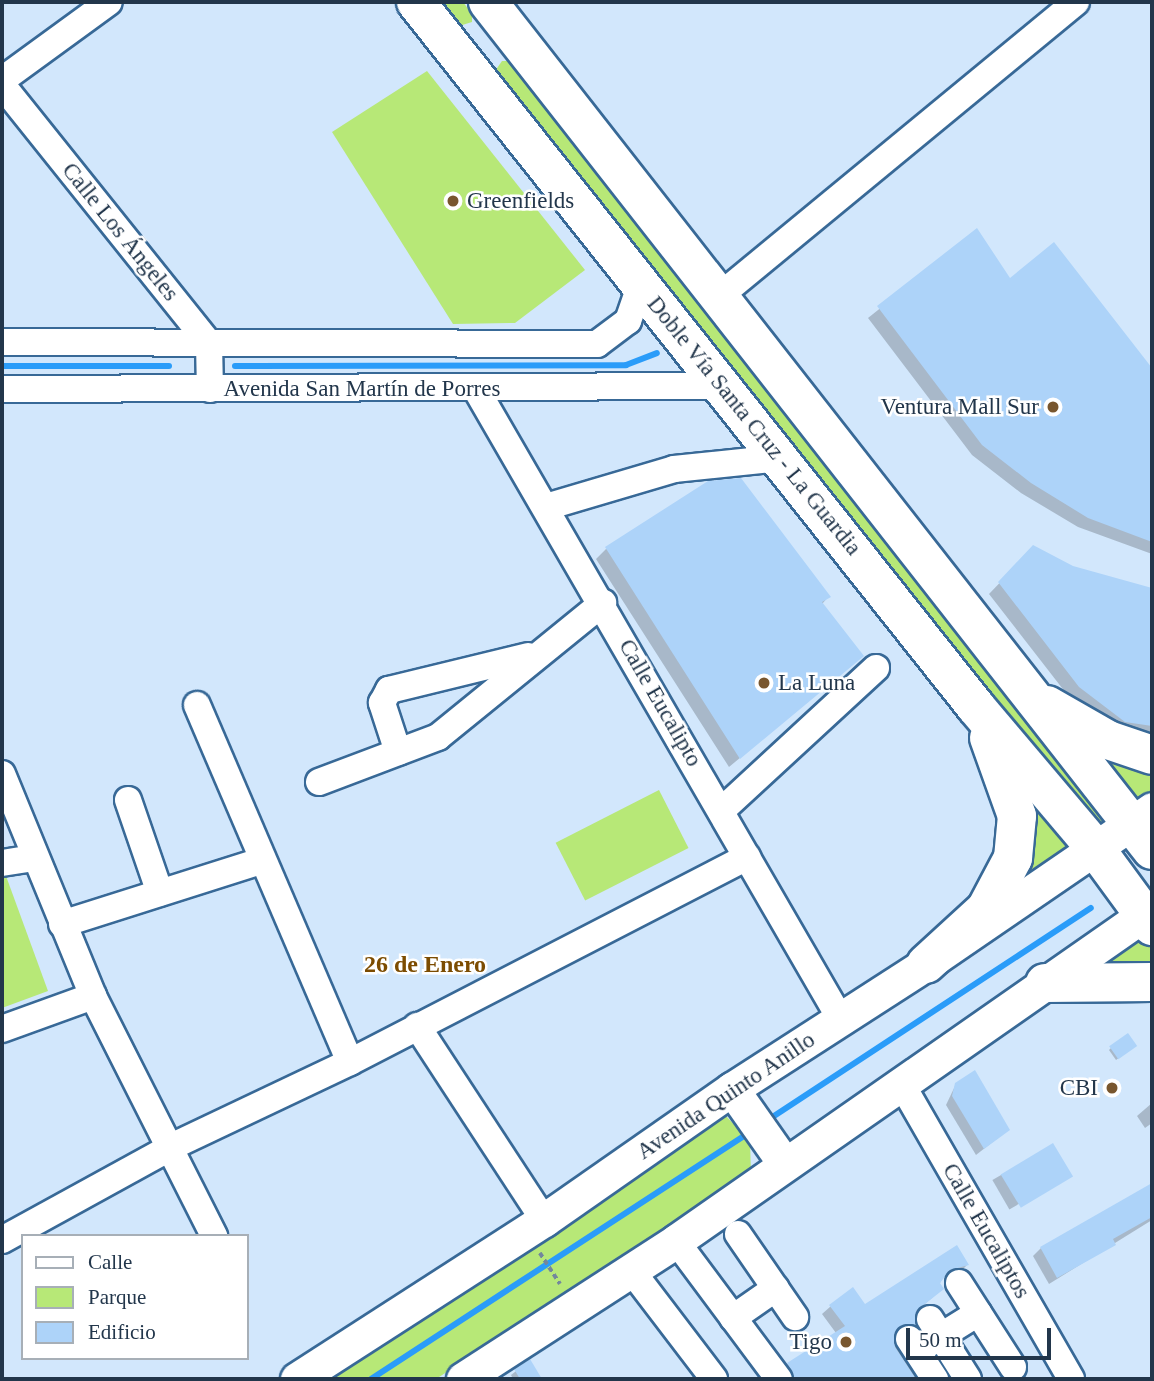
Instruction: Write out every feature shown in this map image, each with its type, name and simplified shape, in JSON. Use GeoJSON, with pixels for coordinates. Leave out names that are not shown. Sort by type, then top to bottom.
{"type":"FeatureCollection","features":[{"type":"Feature","properties":{"kind":"highway"},"geometry":{"type":"LineString","coordinates":[[425,12],[457,37],[474,31],[487,2],[1025,691],[1145,828]]}},
{"type":"Feature","properties":{"kind":"highway","name":"Doble Vía Santa Cruz - La Guardia"},"geometry":{"type":"LineString","coordinates":[[425,12],[976,707],[1150,917]]}},
{"type":"Feature","properties":{"kind":"highway"},"geometry":{"type":"LineString","coordinates":[[484,87],[484,72],[493,56],[500,53],[531,57]]}},
{"type":"Feature","properties":{"kind":"highway"},"geometry":{"type":"LineString","coordinates":[[1025,691],[1108,740],[1152,755]]}},
{"type":"Feature","properties":{"kind":"highway"},"geometry":{"type":"LineString","coordinates":[[926,964],[986,909],[1013,858],[1017,816],[1012,793],[976,707]]}},
{"type":"Feature","properties":{"kind":"highway"},"geometry":{"type":"LineString","coordinates":[[1045,983],[1152,982]]}},
{"type":"Feature","properties":{"kind":"main road","name":"Avenida Quinto Anillo"},"geometry":{"type":"LineString","coordinates":[[297,1379],[541,1234],[732,1089],[926,964],[1095,848],[1145,828]]}},
{"type":"Feature","properties":{"kind":"main road"},"geometry":{"type":"LineString","coordinates":[[463,1379],[676,1241],[1045,983],[1150,917]]}},
{"type":"Feature","properties":{"kind":"main road"},"geometry":{"type":"LineString","coordinates":[[732,1089],[784,1163]]}},
{"type":"Feature","properties":{"kind":"street"},"geometry":{"type":"LineString","coordinates":[[2,82],[109,2]]}},
{"type":"Feature","properties":{"kind":"street"},"geometry":{"type":"LineString","coordinates":[[717,298],[1076,2]]}},
{"type":"Feature","properties":{"kind":"street","name":"Calle Los Ángeles"},"geometry":{"type":"LineString","coordinates":[[2,82],[209,343]]}},
{"type":"Feature","properties":{"kind":"street","name":"Avenida San Martín de Porres"},"geometry":{"type":"LineString","coordinates":[[2,342],[597,344],[628,321],[641,284]]}},
{"type":"Feature","properties":{"kind":"street"},"geometry":{"type":"LineString","coordinates":[[209,343],[210,389]]}},
{"type":"Feature","properties":{"kind":"street","name":"Avenida San Martín de Porres"},"geometry":{"type":"LineString","coordinates":[[2,389],[723,386]]}},
{"type":"Feature","properties":{"kind":"street","name":"Calle Eucalipto"},"geometry":{"type":"LineString","coordinates":[[477,389],[603,603],[841,1020]]}},
{"type":"Feature","properties":{"kind":"street"},"geometry":{"type":"LineString","coordinates":[[546,507],[674,469],[780,457]]}},
{"type":"Feature","properties":{"kind":"street"},"geometry":{"type":"LineString","coordinates":[[319,782],[438,737],[536,653],[603,603]]}},
{"type":"Feature","properties":{"kind":"street"},"geometry":{"type":"LineString","coordinates":[[398,752],[382,703],[389,690],[536,653]]}},
{"type":"Feature","properties":{"kind":"street"},"geometry":{"type":"LineString","coordinates":[[721,811],[876,668]]}},
{"type":"Feature","properties":{"kind":"street"},"geometry":{"type":"LineString","coordinates":[[197,705],[261,861],[350,1062]]}},
{"type":"Feature","properties":{"kind":"street"},"geometry":{"type":"LineString","coordinates":[[2,774],[33,858],[93,996],[213,1234]]}},
{"type":"Feature","properties":{"kind":"street"},"geometry":{"type":"LineString","coordinates":[[128,800],[160,893]]}},
{"type":"Feature","properties":{"kind":"street"},"geometry":{"type":"LineString","coordinates":[[2,1240],[171,1147],[350,1062],[747,857]]}},
{"type":"Feature","properties":{"kind":"street"},"geometry":{"type":"LineString","coordinates":[[2,863],[33,858]]}},
{"type":"Feature","properties":{"kind":"street"},"geometry":{"type":"LineString","coordinates":[[62,924],[261,861]]}},
{"type":"Feature","properties":{"kind":"street"},"geometry":{"type":"LineString","coordinates":[[2,1029],[93,996]]}},
{"type":"Feature","properties":{"kind":"street"},"geometry":{"type":"LineString","coordinates":[[418,1026],[541,1234]]}},
{"type":"Feature","properties":{"kind":"street","name":"Calle Eucaliptos"},"geometry":{"type":"LineString","coordinates":[[901,1083],[1065,1377]]}},
{"type":"Feature","properties":{"kind":"street"},"geometry":{"type":"LineString","coordinates":[[738,1234],[795,1317]]}},
{"type":"Feature","properties":{"kind":"street"},"geometry":{"type":"LineString","coordinates":[[676,1241],[779,1379]]}},
{"type":"Feature","properties":{"kind":"street"},"geometry":{"type":"LineString","coordinates":[[631,1270],[714,1379]]}},
{"type":"Feature","properties":{"kind":"street"},"geometry":{"type":"LineString","coordinates":[[959,1283],[1013,1367]]}},
{"type":"Feature","properties":{"kind":"street"},"geometry":{"type":"LineString","coordinates":[[733,1318],[776,1288]]}},
{"type":"Feature","properties":{"kind":"street"},"geometry":{"type":"LineString","coordinates":[[935,1379],[913,1345],[936,1328],[978,1313]]}},
{"type":"Feature","properties":{"kind":"street"},"geometry":{"type":"LineString","coordinates":[[936,1328],[968,1379]]}},
{"type":"Feature","properties":{"kind":"path"},"geometry":{"type":"LineString","coordinates":[[541,1234],[555,1277]]}},
{"type":"Feature","properties":{"kind":"green space"},"geometry":{"type":"Polygon","coordinates":[[[439,2],[463,2],[472,14],[472,22],[459,26],[439,2]]]}},
{"type":"Feature","properties":{"kind":"green space"},"geometry":{"type":"Polygon","coordinates":[[[502,61],[512,61],[1118,826],[1103,835],[495,71],[502,61]]]}},
{"type":"Feature","properties":{"kind":"green space","name":"Greenfields"},"geometry":{"type":"Polygon","coordinates":[[[427,71],[585,270],[515,323],[453,324],[332,132],[427,71]]]}},
{"type":"Feature","properties":{"kind":"green space"},"geometry":{"type":"Polygon","coordinates":[[[1078,732],[1152,763],[1152,799],[1138,809],[1078,732]]]}},
{"type":"Feature","properties":{"kind":"green space"},"geometry":{"type":"Polygon","coordinates":[[[1021,786],[1081,849],[1001,895],[1021,786]]]}},
{"type":"Feature","properties":{"kind":"green space"},"geometry":{"type":"Polygon","coordinates":[[[659,790],[689,848],[585,901],[556,843],[659,790]]]}},
{"type":"Feature","properties":{"kind":"green space"},"geometry":{"type":"Polygon","coordinates":[[[6,876],[48,991],[2,1008],[2,877],[6,876]]]}},
{"type":"Feature","properties":{"kind":"green space"},"geometry":{"type":"Polygon","coordinates":[[[1137,926],[1152,946],[1152,976],[1086,970],[1137,926]]]}},
{"type":"Feature","properties":{"kind":"green space"},"geometry":{"type":"Polygon","coordinates":[[[724,1114],[750,1141],[751,1175],[436,1379],[308,1379],[724,1114]]]}},
{"type":"Feature","properties":{"kind":"building","name":"Ventura Mall Sur"},"geometry":{"type":"Polygon","coordinates":[[[977,228],[1010,278],[1054,242],[1152,368],[1152,542],[1088,518],[1031,483],[982,445],[877,306],[977,228]]]}},
{"type":"Feature","properties":{"kind":"building"},"geometry":{"type":"Polygon","coordinates":[[[741,478],[831,597],[822,602],[864,656],[740,759],[605,547],[708,481],[741,478]]]}},
{"type":"Feature","properties":{"kind":"building"},"geometry":{"type":"Polygon","coordinates":[[[1033,545],[1073,566],[1152,588],[1152,726],[1125,722],[1079,687],[998,582],[1033,545]]]}},
{"type":"Feature","properties":{"kind":"building"},"geometry":{"type":"Polygon","coordinates":[[[1128,1033],[1137,1046],[1118,1059],[1109,1046],[1128,1033]]]}},
{"type":"Feature","properties":{"kind":"building"},"geometry":{"type":"Polygon","coordinates":[[[975,1070],[1010,1130],[984,1149],[952,1096],[955,1083],[975,1070]]]}},
{"type":"Feature","properties":{"kind":"building"},"geometry":{"type":"Polygon","coordinates":[[[1053,1143],[1073,1176],[1021,1208],[1001,1174],[1053,1143]]]}},
{"type":"Feature","properties":{"kind":"building"},"geometry":{"type":"Polygon","coordinates":[[[1152,1183],[1152,1217],[1113,1239],[1116,1245],[1057,1278],[1040,1247],[1152,1183]]]}},
{"type":"Feature","properties":{"kind":"building"},"geometry":{"type":"Polygon","coordinates":[[[957,1245],[969,1265],[950,1270],[940,1283],[944,1289],[916,1311],[916,1325],[901,1326],[895,1333],[895,1347],[916,1379],[794,1379],[787,1363],[845,1326],[829,1305],[853,1287],[865,1304],[957,1245]]]}},
{"type":"Feature","properties":{"kind":"building"},"geometry":{"type":"Polygon","coordinates":[[[530,1359],[542,1379],[520,1379],[514,1369],[530,1359]]]}},
{"type":"Feature","properties":{"kind":"waterway"},"geometry":{"type":"LineString","coordinates":[[235,366],[626,365],[657,353]]}},
{"type":"Feature","properties":{"kind":"waterway"},"geometry":{"type":"LineString","coordinates":[[2,366],[169,366]]}},
{"type":"Feature","properties":{"kind":"waterway"},"geometry":{"type":"LineString","coordinates":[[774,1116],[1091,908]]}},
{"type":"Feature","properties":{"kind":"waterway"},"geometry":{"type":"LineString","coordinates":[[371,1379],[745,1135]]}},
{"type":"Feature","properties":{"kind":"place","name":"Greenfields"},"geometry":{"type":"Point","coordinates":[453,201]}},
{"type":"Feature","properties":{"kind":"place","name":"Ventura Mall Sur"},"geometry":{"type":"Point","coordinates":[1053,407]}},
{"type":"Feature","properties":{"kind":"place","name":"La Luna"},"geometry":{"type":"Point","coordinates":[764,683]}},
{"type":"Feature","properties":{"kind":"place","name":"CBI"},"geometry":{"type":"Point","coordinates":[1112,1088]}},
{"type":"Feature","properties":{"kind":"place","name":"Tigo"},"geometry":{"type":"Point","coordinates":[846,1342]}},
{"type":"Feature","properties":{"kind":"district","name":"26 de Enero"},"geometry":{"type":"Point","coordinates":[425,965]}}]}
